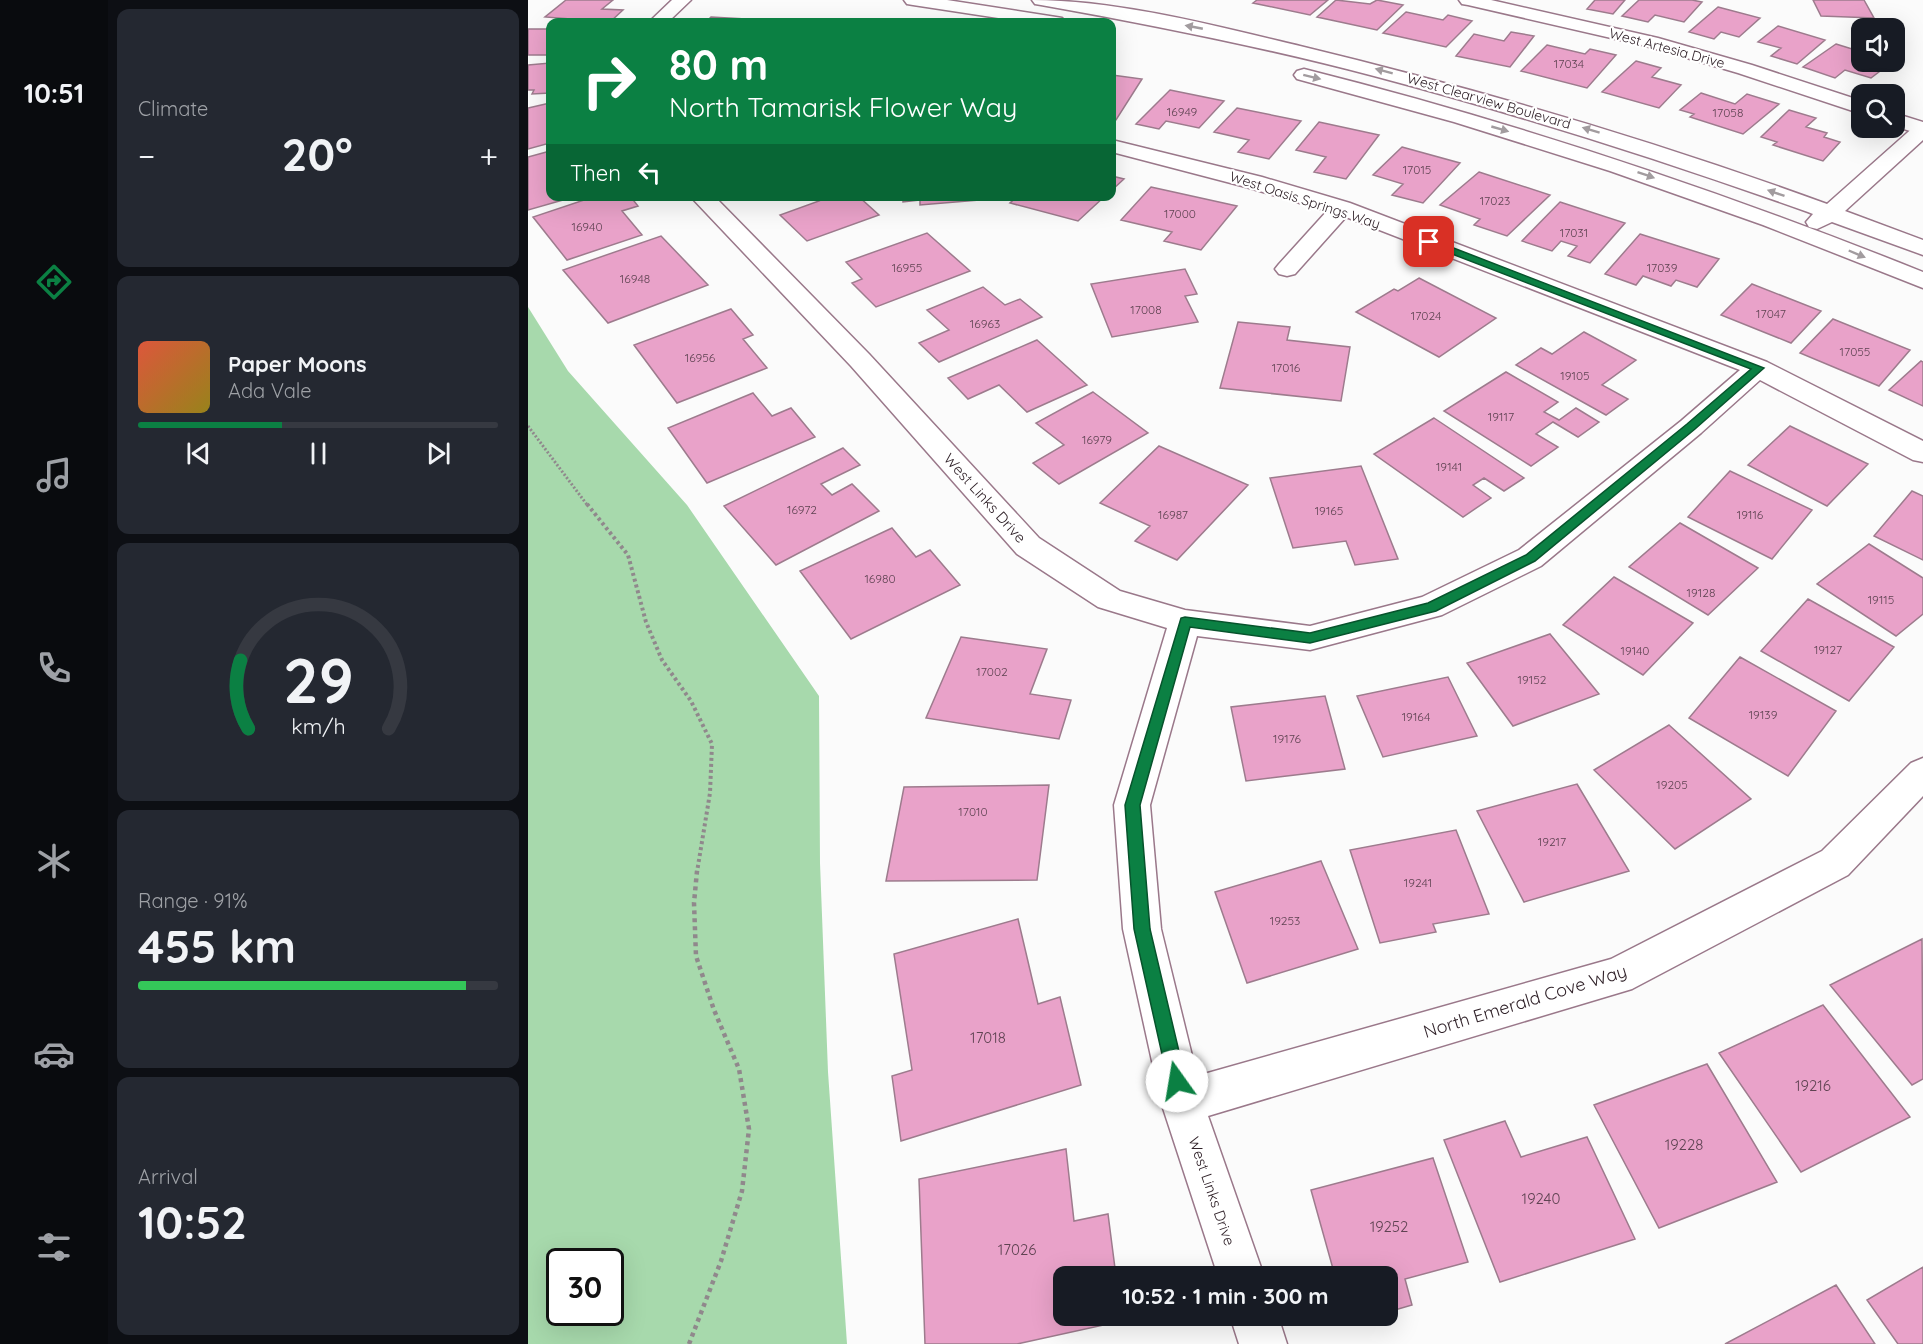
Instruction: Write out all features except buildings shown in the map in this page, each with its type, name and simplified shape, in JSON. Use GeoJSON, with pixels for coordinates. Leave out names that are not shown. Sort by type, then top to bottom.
{"type":"FeatureCollection","features":[{"type":"Feature","properties":{"kind":"street"},"geometry":{"type":"LineString","coordinates":[[662,18],[682,0]]}},
{"type":"Feature","properties":{"kind":"street"},"geometry":{"type":"LineString","coordinates":[[912,0],[1030,18]]}},
{"type":"Feature","properties":{"kind":"street","name":"West Clearview Boulevard"},"geometry":{"type":"LineString","coordinates":[[1041,0],[1209,30],[1388,72],[1603,134],[1831,212],[1923,248]]}},
{"type":"Feature","properties":{"kind":"street","name":"West Artesia Drive"},"geometry":{"type":"LineString","coordinates":[[1468,0],[1651,42],[1744,69],[1851,104]]}},
{"type":"Feature","properties":{"kind":"street","name":"West Clearview Boulevard"},"geometry":{"type":"LineString","coordinates":[[1286,70],[1400,99],[1649,176],[1803,232],[1923,281]]}},
{"type":"Feature","properties":{"kind":"street"},"geometry":{"type":"LineString","coordinates":[[1803,232],[1831,212],[1923,129],[1905,123]]}},
{"type":"Feature","properties":{"kind":"street","name":"West Oasis Springs Way"},"geometry":{"type":"LineString","coordinates":[[1116,147],[1254,182],[1341,208],[1758,368],[1923,453]]}},
{"type":"Feature","properties":{"kind":"street","name":"West Links Drive"},"geometry":{"type":"LineString","coordinates":[[706,201],[860,360],[1028,546],[1108,599],[1185,622],[1132,805],[1142,929],[1182,1102],[1237,1266]]}},
{"type":"Feature","properties":{"kind":"street"},"geometry":{"type":"LineString","coordinates":[[1287,269],[1341,208]]}},
{"type":"Feature","properties":{"kind":"street"},"geometry":{"type":"LineString","coordinates":[[1185,622],[1310,638],[1431,607],[1530,558],[1691,427],[1758,368]]}},
{"type":"Feature","properties":{"kind":"street","name":"North Emerald Cove Way"},"geometry":{"type":"LineString","coordinates":[[1182,1102],[1618,976],[1835,863],[1923,773]]}},
{"type":"Feature","properties":{"kind":"street"},"geometry":{"type":"LineString","coordinates":[[1257,1326],[1263,1344]]}},
{"type":"Feature","properties":{"kind":"path"},"geometry":{"type":"LineString","coordinates":[[528,426],[602,525],[628,555],[646,622],[662,660],[691,701],[712,744],[710,793],[694,903],[696,956],[714,1010],[739,1069],[749,1129],[742,1191],[721,1261],[689,1344]]}},
{"type":"Feature","properties":{"kind":"green space"},"geometry":{"type":"Polygon","coordinates":[[[528,307],[568,371],[687,505],[819,696],[820,863],[828,1072],[847,1344],[528,1344],[528,307]]]}},
{"type":"Feature","properties":{"kind":"route"},"geometry":{"type":"LineString","coordinates":[[1177,1081],[1142,929],[1132,805],[1185,622],[1310,638],[1431,607],[1530,558],[1691,427],[1758,368],[1429,242]]}}]}
